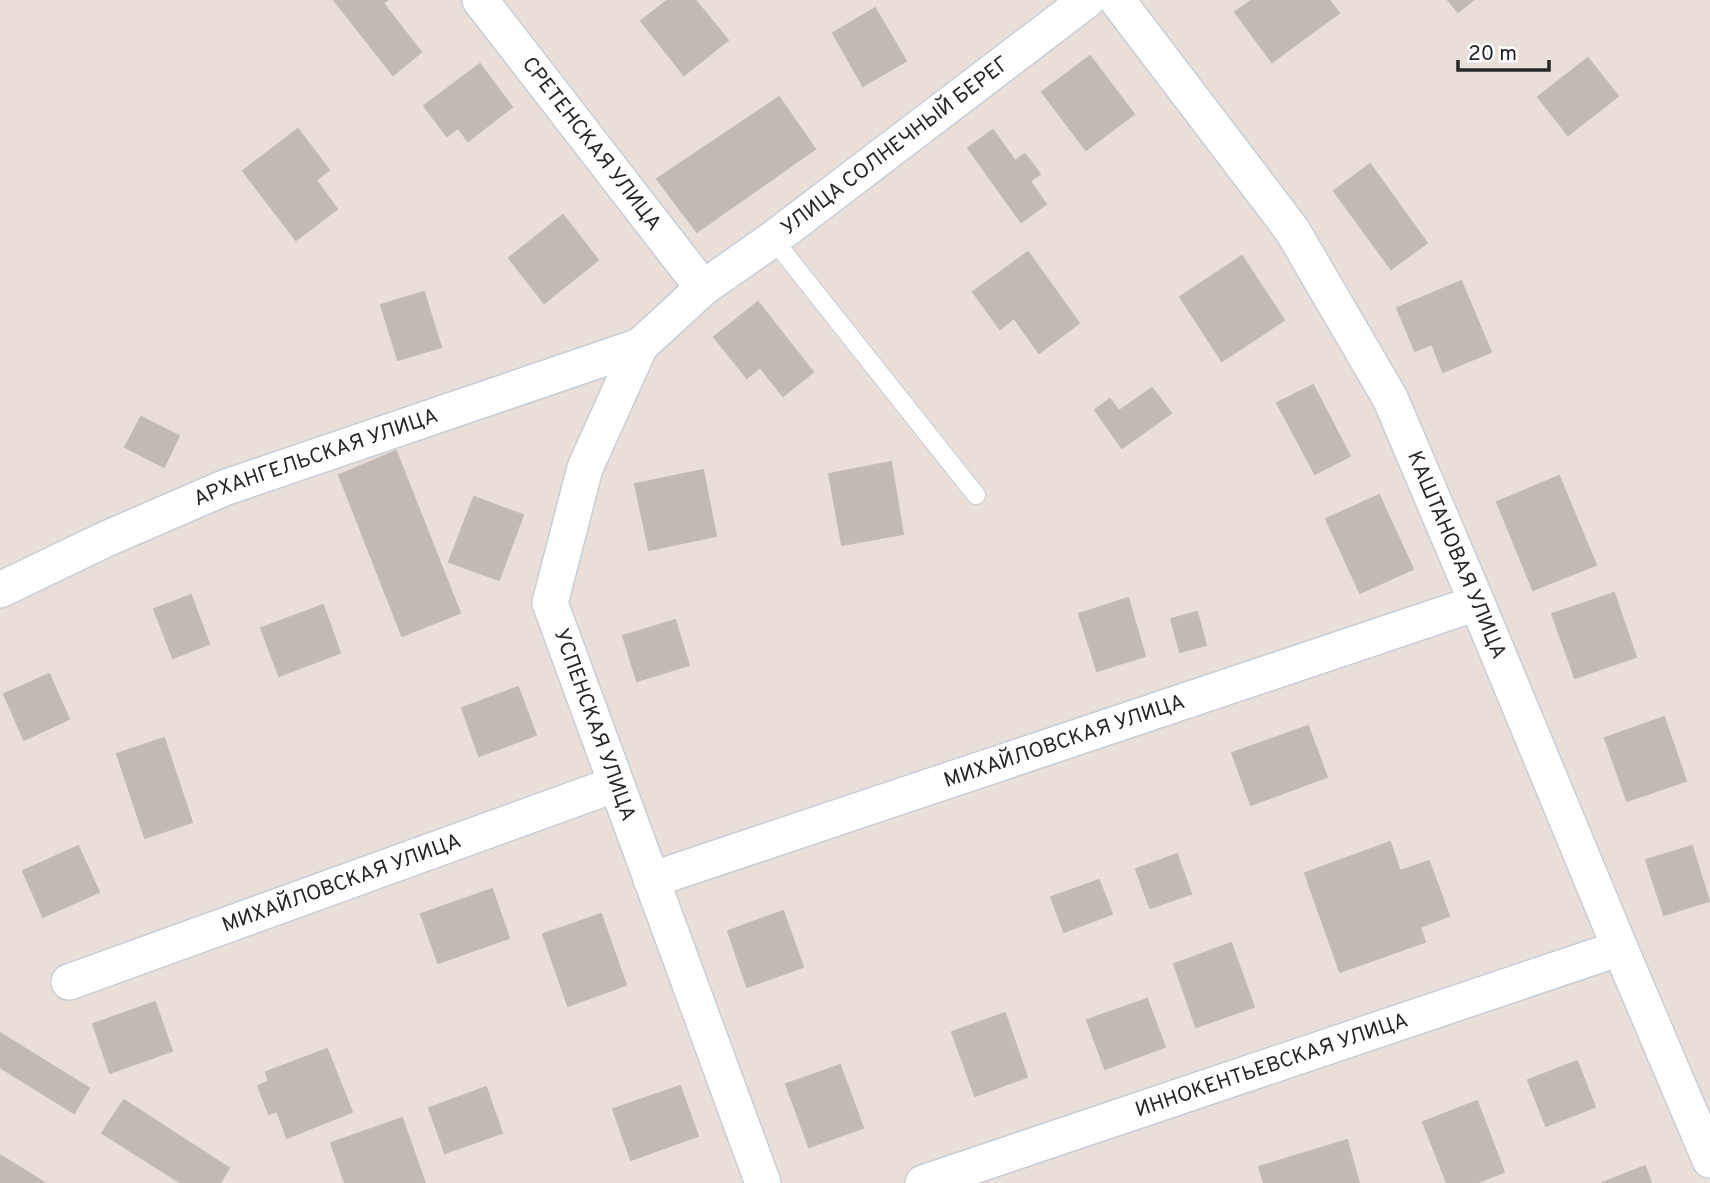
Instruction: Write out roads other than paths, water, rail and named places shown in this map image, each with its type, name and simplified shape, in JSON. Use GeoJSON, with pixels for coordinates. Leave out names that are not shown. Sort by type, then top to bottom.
{"type":"FeatureCollection","features":[{"type":"Feature","properties":{"kind":"street","name":"СРЕТЕНСКАЯ УЛИЦА"},"geometry":{"type":"LineString","coordinates":[[480,0],[703,288]]}},
{"type":"Feature","properties":{"kind":"street","name":"УЛИЦА СОЛНЕЧНЫЙ БЕРЕГ"},"geometry":{"type":"LineString","coordinates":[[703,288],[772,239],[1087,0]]}},
{"type":"Feature","properties":{"kind":"street","name":"КАШТАНОВАЯ УЛИЦА"},"geometry":{"type":"LineString","coordinates":[[1117,0],[1292,230],[1390,398],[1710,1160]]}},
{"type":"Feature","properties":{"kind":"street","name":"УСПЕНСКАЯ УЛИЦА"},"geometry":{"type":"LineString","coordinates":[[703,288],[640,346],[585,468],[550,603],[757,1181]]}},
{"type":"Feature","properties":{"kind":"street","name":"АРХАНГЕЛЬСКАЯ УЛИЦА"},"geometry":{"type":"LineString","coordinates":[[0,590],[106,539],[224,488],[640,346]]}},
{"type":"Feature","properties":{"kind":"street","name":"МИХАЙЛОВСКАЯ УЛИЦА"},"geometry":{"type":"LineString","coordinates":[[651,880],[1477,603]]}},
{"type":"Feature","properties":{"kind":"street","name":"МИХАЙЛОВСКАЯ УЛИЦА"},"geometry":{"type":"LineString","coordinates":[[69,982],[616,784]]}},
{"type":"Feature","properties":{"kind":"street","name":"ИННОКЕНТЬЕВСКАЯ УЛИЦА"},"geometry":{"type":"LineString","coordinates":[[923,1183],[1620,948]]}},
{"type":"Feature","properties":{"kind":"lane"},"geometry":{"type":"LineString","coordinates":[[772,239],[976,495]]}}]}
